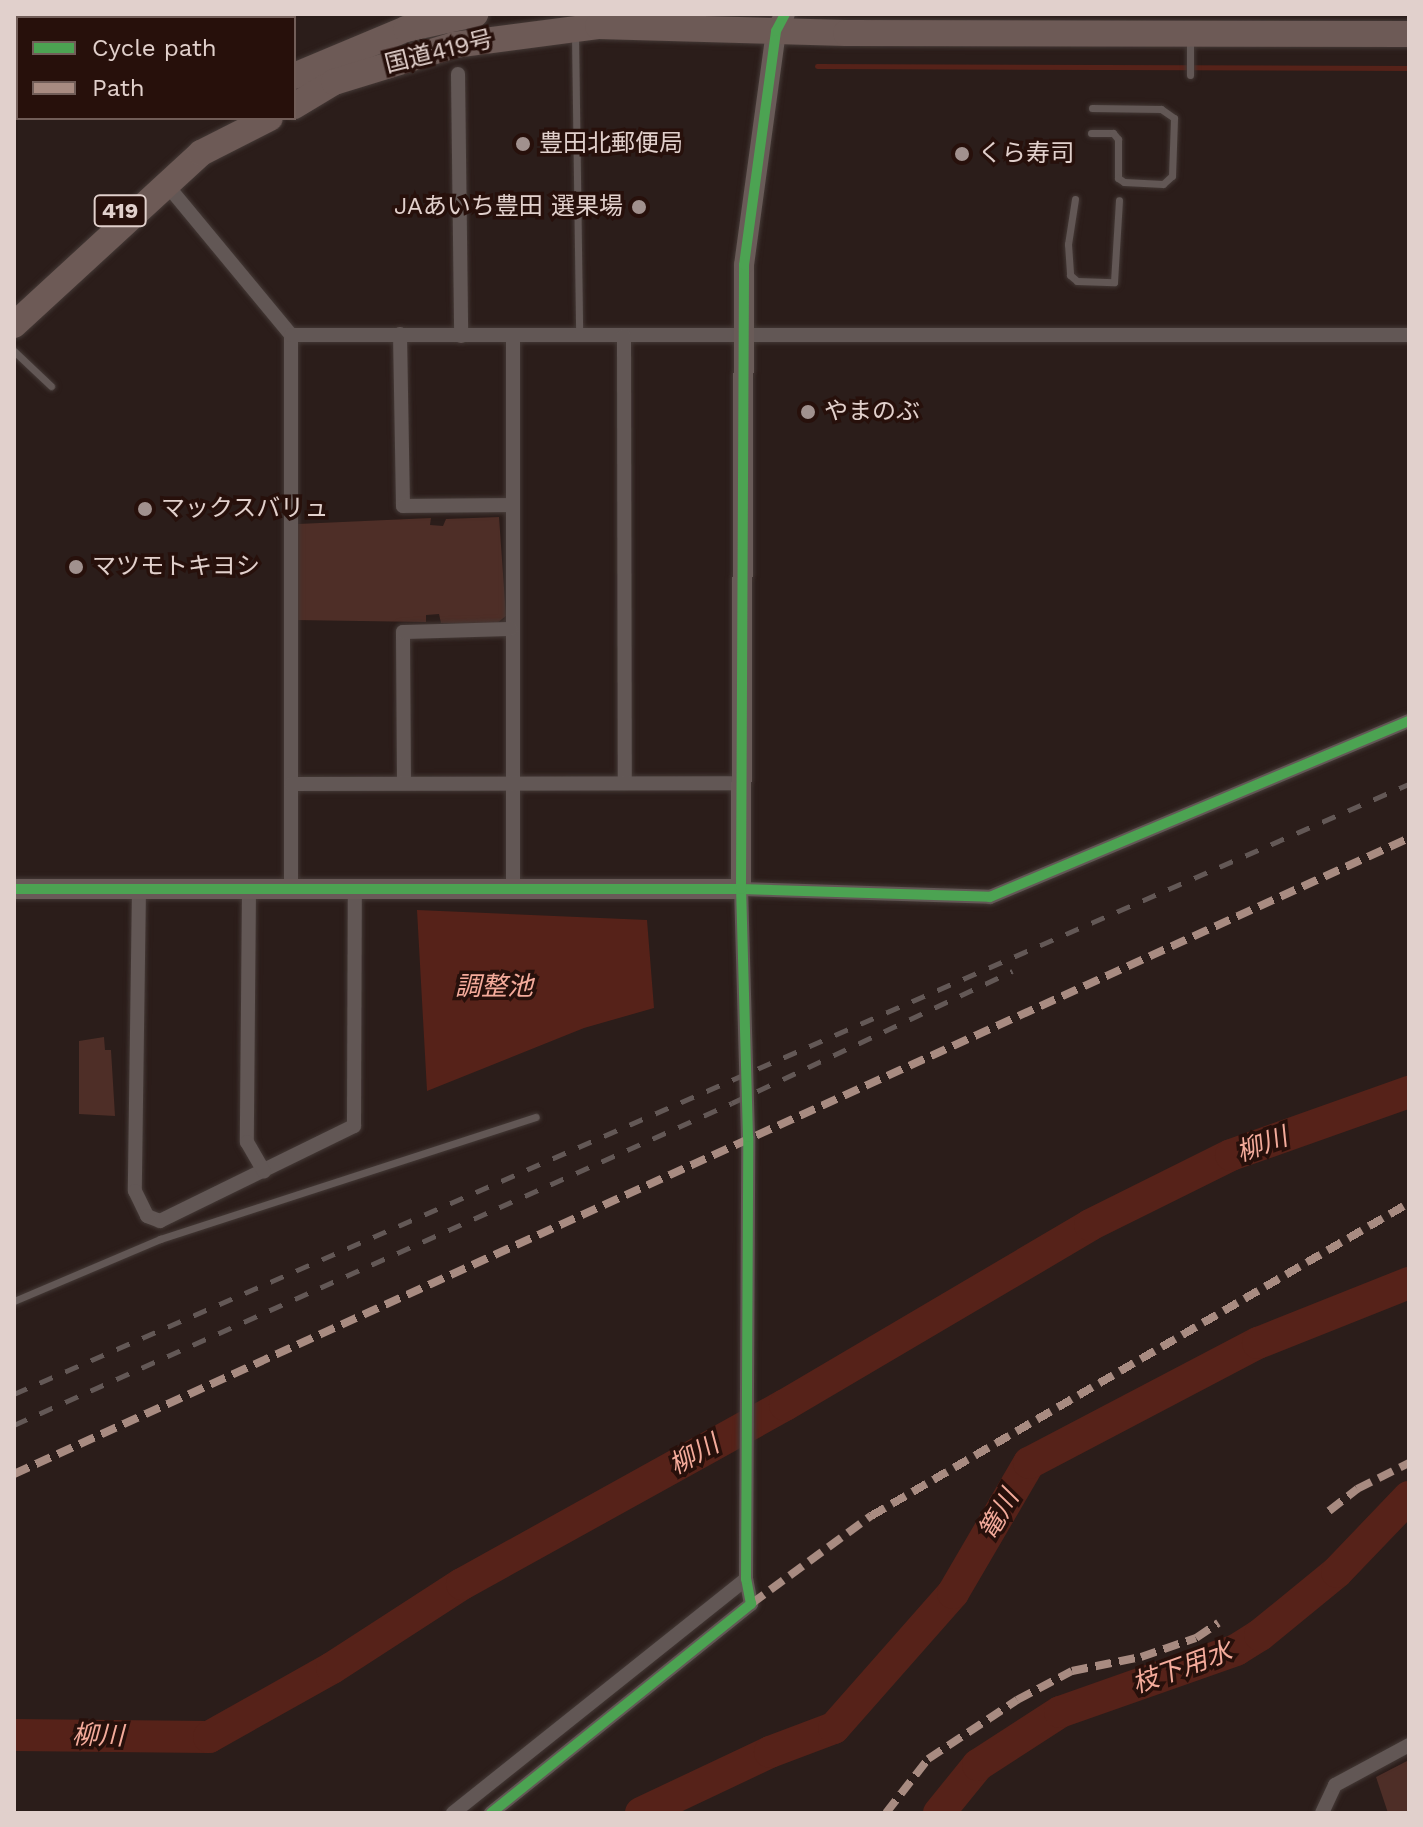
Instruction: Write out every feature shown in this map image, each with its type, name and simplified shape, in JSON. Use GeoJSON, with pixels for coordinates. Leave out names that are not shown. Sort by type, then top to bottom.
{"type":"FeatureCollection","features":[{"type":"Feature","properties":{"kind":"highway","name":"国道419号"},"geometry":{"type":"LineString","coordinates":[[296,72],[406,29],[475,14]]}},
{"type":"Feature","properties":{"kind":"highway","name":"国道419号"},"geometry":{"type":"LineString","coordinates":[[296,105],[334,82],[454,45],[577,28],[776,20],[1190,33],[1409,34]]}},
{"type":"Feature","properties":{"kind":"highway","name":"419"},"geometry":{"type":"LineString","coordinates":[[14,310],[179,157],[229,120]]}},
{"type":"Feature","properties":{"kind":"highway","name":"419"},"geometry":{"type":"LineString","coordinates":[[14,325],[201,153],[266,120]]}},
{"type":"Feature","properties":{"kind":"street"},"geometry":{"type":"LineString","coordinates":[[491,1813],[751,1604],[746,1579],[741,889],[744,783],[744,265],[776,20]]}},
{"type":"Feature","properties":{"kind":"street"},"geometry":{"type":"LineString","coordinates":[[458,74],[461,336]]}},
{"type":"Feature","properties":{"kind":"street"},"geometry":{"type":"LineString","coordinates":[[167,185],[291,335],[291,889]]}},
{"type":"Feature","properties":{"kind":"street"},"geometry":{"type":"LineString","coordinates":[[400,334],[403,506],[511,505]]}},
{"type":"Feature","properties":{"kind":"street"},"geometry":{"type":"LineString","coordinates":[[291,335],[1409,335]]}},
{"type":"Feature","properties":{"kind":"street"},"geometry":{"type":"LineString","coordinates":[[513,336],[513,889]]}},
{"type":"Feature","properties":{"kind":"street"},"geometry":{"type":"LineString","coordinates":[[624,336],[625,782]]}},
{"type":"Feature","properties":{"kind":"street"},"geometry":{"type":"LineString","coordinates":[[404,781],[403,632],[511,629]]}},
{"type":"Feature","properties":{"kind":"street"},"geometry":{"type":"LineString","coordinates":[[14,889],[741,889],[990,897],[1409,721]]}},
{"type":"Feature","properties":{"kind":"street"},"geometry":{"type":"LineString","coordinates":[[291,784],[404,781],[744,783]]}},
{"type":"Feature","properties":{"kind":"street"},"geometry":{"type":"LineString","coordinates":[[139,888],[135,1191],[147,1216],[160,1221],[354,1126],[355,889]]}},
{"type":"Feature","properties":{"kind":"street"},"geometry":{"type":"LineString","coordinates":[[249,889],[247,1142],[264,1172]]}},
{"type":"Feature","properties":{"kind":"street"},"geometry":{"type":"LineString","coordinates":[[453,1813],[746,1579]]}},
{"type":"Feature","properties":{"kind":"street"},"geometry":{"type":"LineString","coordinates":[[1322,1813],[1335,1785],[1409,1745]]}},
{"type":"Feature","properties":{"kind":"lane"},"geometry":{"type":"LineString","coordinates":[[577,28],[579,336]]}},
{"type":"Feature","properties":{"kind":"lane"},"geometry":{"type":"LineString","coordinates":[[1190,33],[1190,75]]}},
{"type":"Feature","properties":{"kind":"lane"},"geometry":{"type":"LineString","coordinates":[[1091,133],[1113,133],[1118,139],[1118,178],[1124,182],[1163,184],[1172,176],[1174,118],[1161,109],[1092,108]]}},
{"type":"Feature","properties":{"kind":"lane"},"geometry":{"type":"LineString","coordinates":[[1075,199],[1068,244],[1070,275],[1077,281],[1114,282],[1119,272],[1119,200]]}},
{"type":"Feature","properties":{"kind":"lane"},"geometry":{"type":"LineString","coordinates":[[14,351],[51,386]]}},
{"type":"Feature","properties":{"kind":"lane"},"geometry":{"type":"LineString","coordinates":[[14,1301],[160,1239],[536,1117]]}},
{"type":"Feature","properties":{"kind":"shaded area"},"geometry":{"type":"Polygon","coordinates":[[[499,517],[506,616],[497,623],[441,623],[439,614],[426,615],[426,622],[295,620],[298,524],[431,518],[430,525],[443,526],[446,519],[499,517]]]}},
{"type":"Feature","properties":{"kind":"shaded area"},"geometry":{"type":"Polygon","coordinates":[[[104,1037],[105,1050],[111,1050],[115,1116],[79,1114],[79,1041],[104,1037]]]}},
{"type":"Feature","properties":{"kind":"shaded area"},"geometry":{"type":"Polygon","coordinates":[[[1409,1760],[1409,1813],[1388,1813],[1376,1777],[1409,1760]]]}},
{"type":"Feature","properties":{"kind":"water","name":"調整池"},"geometry":{"type":"Polygon","coordinates":[[[417,910],[647,920],[654,1008],[584,1028],[427,1091],[417,910]]]}},
{"type":"Feature","properties":{"kind":"waterway"},"geometry":{"type":"LineString","coordinates":[[817,66],[1409,68]]}},
{"type":"Feature","properties":{"kind":"waterway","name":"柳川"},"geometry":{"type":"LineString","coordinates":[[14,1735],[209,1737],[332,1668],[462,1584],[785,1405],[1090,1225],[1231,1155],[1409,1092]]}},
{"type":"Feature","properties":{"kind":"waterway","name":"篭川"},"geometry":{"type":"LineString","coordinates":[[641,1813],[770,1752],[834,1728],[953,1593],[1029,1463],[1258,1343],[1409,1283]]}},
{"type":"Feature","properties":{"kind":"waterway","name":"枝下用水"},"geometry":{"type":"LineString","coordinates":[[939,1813],[978,1765],[1060,1712],[1236,1650],[1260,1635],[1337,1572],[1409,1497]]}},
{"type":"Feature","properties":{"kind":"railway"},"geometry":{"type":"LineString","coordinates":[[14,1394],[1409,784]]}},
{"type":"Feature","properties":{"kind":"railway"},"geometry":{"type":"LineString","coordinates":[[14,1425],[732,1103],[1012,971]]}},
{"type":"Feature","properties":{"kind":"marked path"},"geometry":{"type":"LineString","coordinates":[[14,1474],[1409,838]]}},
{"type":"Feature","properties":{"kind":"marked path"},"geometry":{"type":"LineString","coordinates":[[751,1604],[871,1516],[1409,1203]]}},
{"type":"Feature","properties":{"kind":"marked path"},"geometry":{"type":"LineString","coordinates":[[1329,1511],[1357,1489],[1409,1463]]}},
{"type":"Feature","properties":{"kind":"marked path"},"geometry":{"type":"LineString","coordinates":[[886,1813],[928,1759],[1017,1700],[1072,1671],[1141,1657],[1196,1638],[1218,1623]]}},
{"type":"Feature","properties":{"kind":"cycle path"},"geometry":{"type":"LineString","coordinates":[[491,1813],[751,1604],[746,1579],[748,1137],[741,889],[744,265],[776,31],[785,14]]}},
{"type":"Feature","properties":{"kind":"cycle path"},"geometry":{"type":"LineString","coordinates":[[14,889],[741,889],[990,897],[1409,721]]}},
{"type":"Feature","properties":{"kind":"place","name":"豊田北郵便局"},"geometry":{"type":"Point","coordinates":[523,144]}},
{"type":"Feature","properties":{"kind":"place","name":"くら寿司"},"geometry":{"type":"Point","coordinates":[962,154]}},
{"type":"Feature","properties":{"kind":"place","name":"JAあいち豊田 選果場"},"geometry":{"type":"Point","coordinates":[639,207]}},
{"type":"Feature","properties":{"kind":"place","name":"やまのぶ"},"geometry":{"type":"Point","coordinates":[808,412]}},
{"type":"Feature","properties":{"kind":"place","name":"マックスバリュ"},"geometry":{"type":"Point","coordinates":[145,509]}},
{"type":"Feature","properties":{"kind":"place","name":"マツモトキヨシ"},"geometry":{"type":"Point","coordinates":[76,567]}}]}
